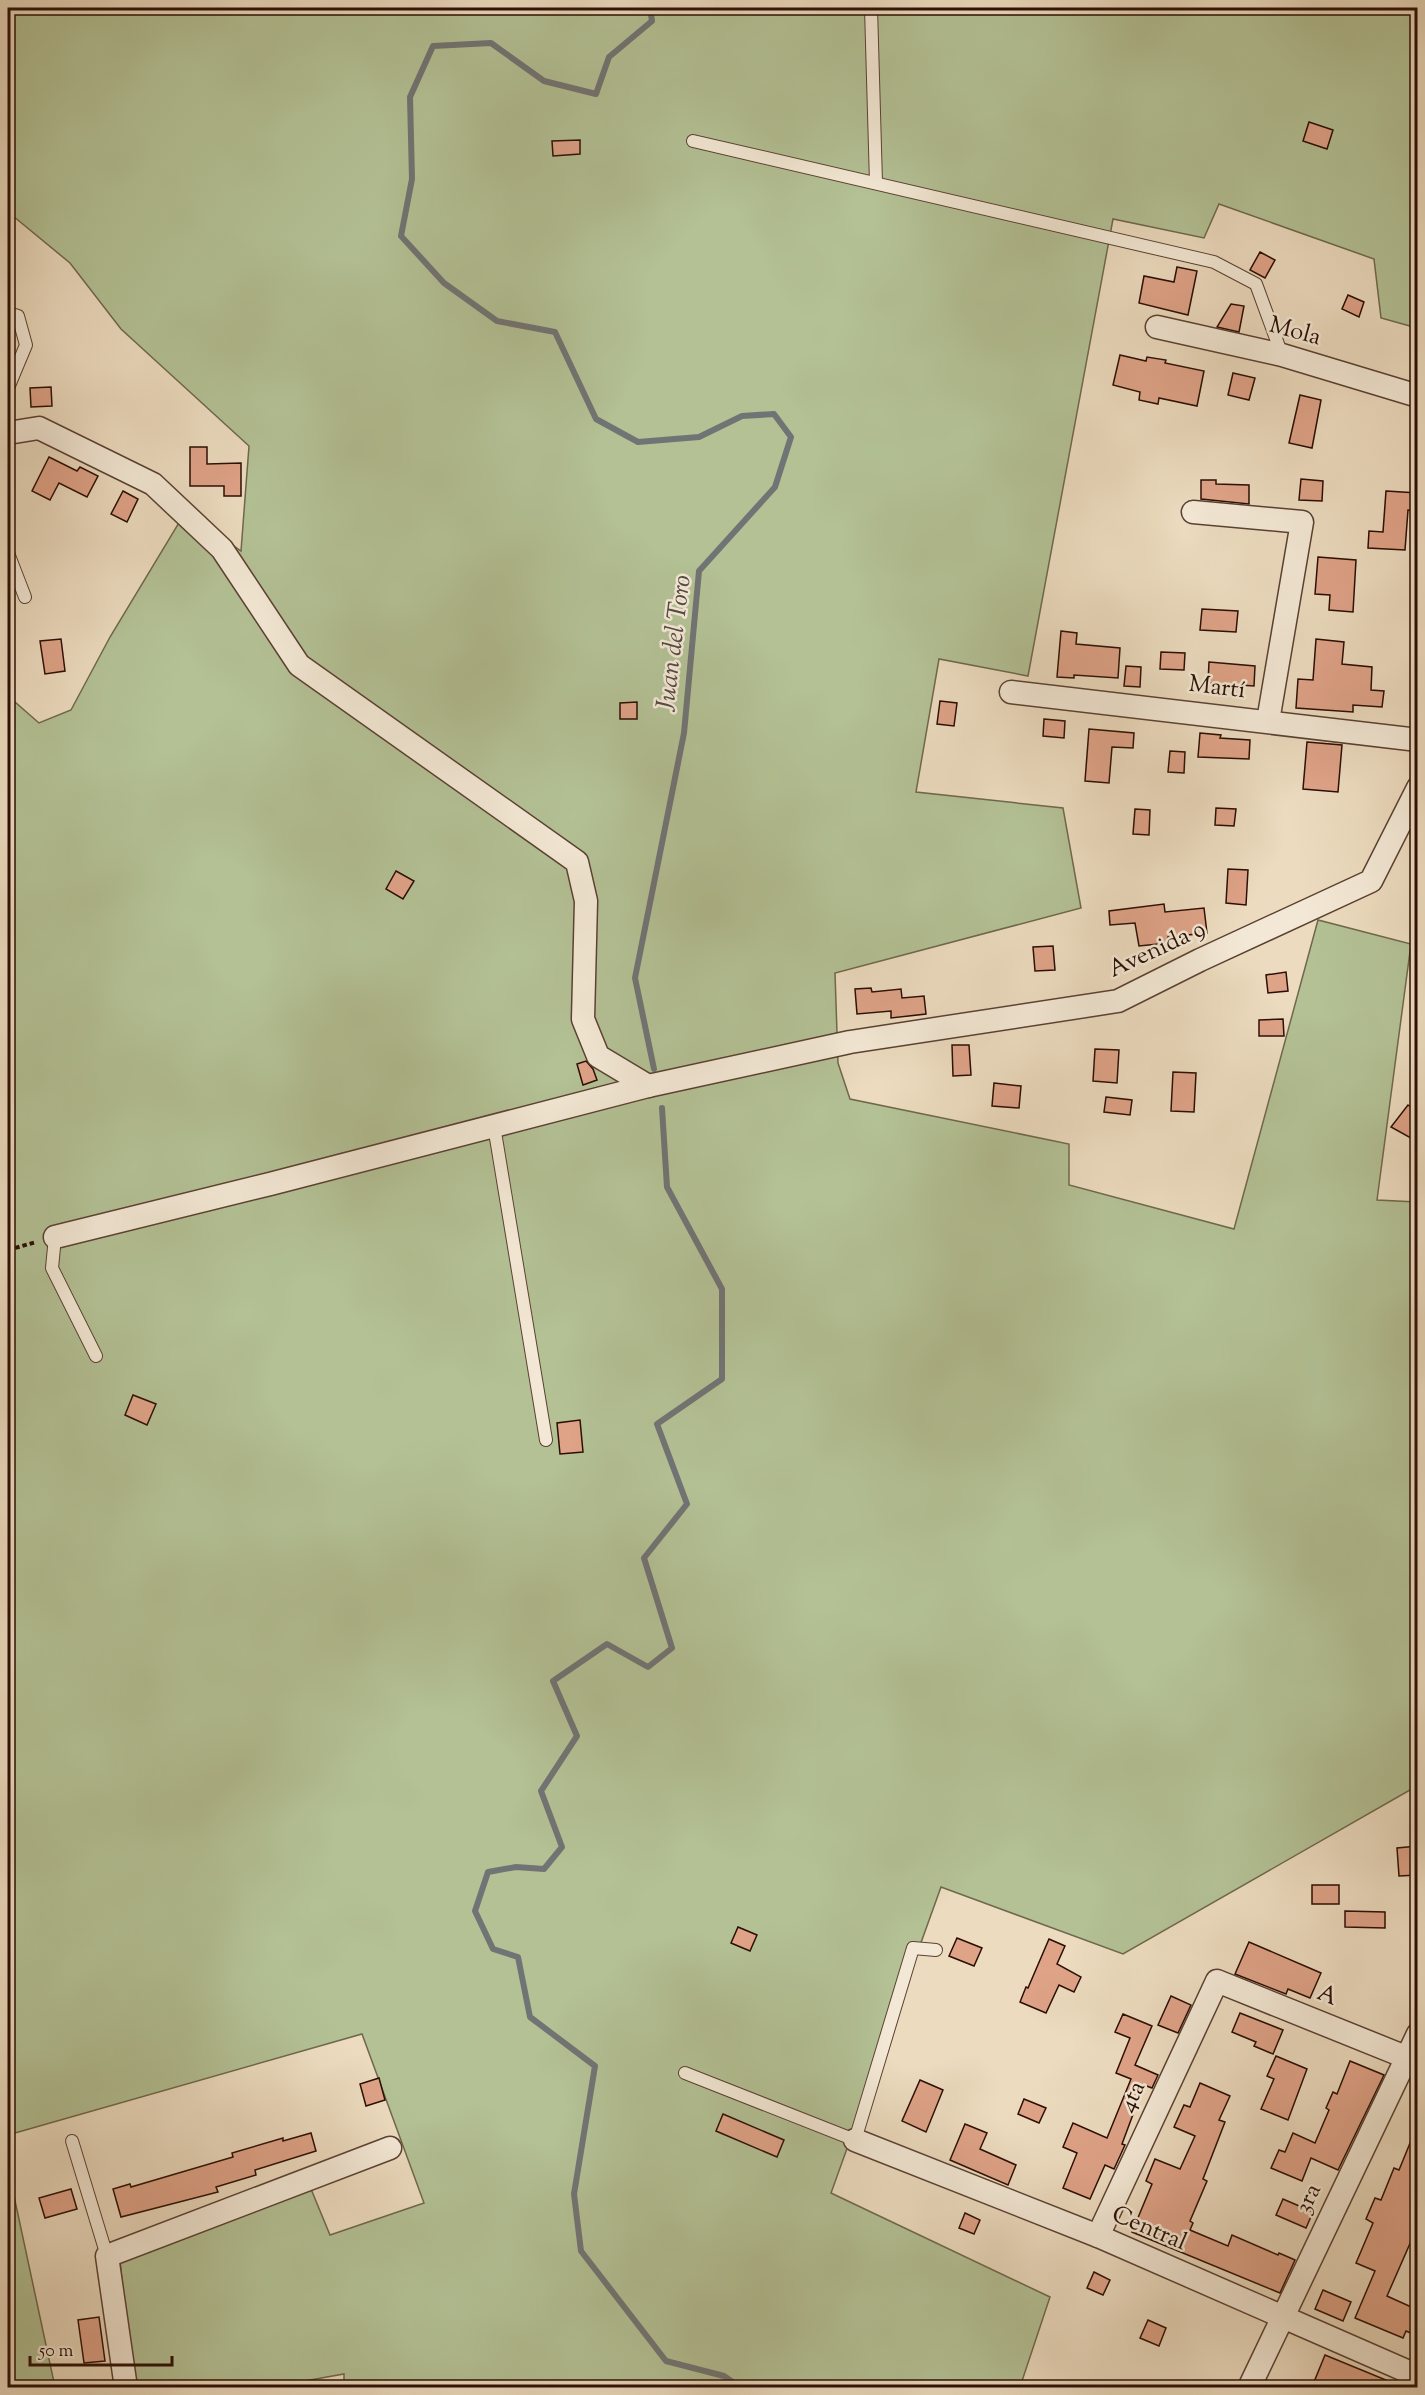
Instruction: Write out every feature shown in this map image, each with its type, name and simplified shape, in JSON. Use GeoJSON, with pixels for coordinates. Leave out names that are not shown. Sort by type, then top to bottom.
{"type":"FeatureCollection","features":[{"type":"Feature","properties":{"kind":"street","name":"Mola"},"geometry":{"type":"LineString","coordinates":[[1157,327],[1282,355],[1418,396]]}},
{"type":"Feature","properties":{"kind":"street"},"geometry":{"type":"LineString","coordinates":[[8,433],[39,428],[153,484],[222,549],[299,665],[577,862],[586,901],[583,1019],[598,1056],[648,1086]]}},
{"type":"Feature","properties":{"kind":"street"},"geometry":{"type":"LineString","coordinates":[[1194,512],[1302,522],[1268,722]]}},
{"type":"Feature","properties":{"kind":"street","name":"Martí"},"geometry":{"type":"LineString","coordinates":[[1011,692],[1418,740]]}},
{"type":"Feature","properties":{"kind":"street","name":"Avenida 9"},"geometry":{"type":"LineString","coordinates":[[55,1237],[648,1086],[850,1042],[1118,1001],[1200,960],[1371,881],[1418,788]]}},
{"type":"Feature","properties":{"kind":"street","name":"A"},"geometry":{"type":"LineString","coordinates":[[1217,1981],[1412,2059]]}},
{"type":"Feature","properties":{"kind":"street","name":"4ta"},"geometry":{"type":"LineString","coordinates":[[1098,2236],[1217,1981]]}},
{"type":"Feature","properties":{"kind":"street","name":"3ra"},"geometry":{"type":"LineString","coordinates":[[1249,2388],[1283,2315],[1412,2059],[1418,2034]]}},
{"type":"Feature","properties":{"kind":"street","name":"Central"},"geometry":{"type":"LineString","coordinates":[[855,2140],[1098,2236],[1418,2376]]}},
{"type":"Feature","properties":{"kind":"street"},"geometry":{"type":"LineString","coordinates":[[126,2388],[107,2256],[390,2148]]}},
{"type":"Feature","properties":{"kind":"lane"},"geometry":{"type":"LineString","coordinates":[[871,8],[876,183]]}},
{"type":"Feature","properties":{"kind":"lane"},"geometry":{"type":"LineString","coordinates":[[693,141],[1214,262],[1256,284],[1282,355]]}},
{"type":"Feature","properties":{"kind":"lane"},"geometry":{"type":"LineString","coordinates":[[8,313],[18,316],[26,345],[8,388]]}},
{"type":"Feature","properties":{"kind":"lane"},"geometry":{"type":"LineString","coordinates":[[8,553],[25,597]]}},
{"type":"Feature","properties":{"kind":"lane"},"geometry":{"type":"LineString","coordinates":[[494,1126],[546,1440]]}},
{"type":"Feature","properties":{"kind":"lane"},"geometry":{"type":"LineString","coordinates":[[55,1237],[52,1268],[96,1356]]}},
{"type":"Feature","properties":{"kind":"lane"},"geometry":{"type":"LineString","coordinates":[[685,2073],[855,2140],[913,1948],[936,1950]]}},
{"type":"Feature","properties":{"kind":"lane"},"geometry":{"type":"LineString","coordinates":[[72,2141],[107,2256]]}},
{"type":"Feature","properties":{"kind":"path"},"geometry":{"type":"LineString","coordinates":[[8,1250],[55,1237]]}},
{"type":"Feature","properties":{"kind":"green space"},"geometry":{"type":"Polygon","coordinates":[[[8,8],[1417,8],[1417,328],[1381,318],[1374,259],[1219,204],[1204,238],[1113,219],[1028,676],[939,659],[916,792],[1063,808],[1081,908],[835,973],[838,1063],[850,1099],[1069,1144],[1069,1185],[1234,1229],[1318,920],[1411,944],[1377,1200],[1417,1202],[1417,1786],[1123,1954],[941,1887],[831,2193],[1050,2297],[1020,2387],[344,2388],[344,2374],[271,2387],[93,2387],[132,2386],[120,2260],[311,2189],[330,2235],[424,2203],[362,2034],[8,2135],[8,696],[39,723],[71,710],[110,637],[186,511],[241,551],[249,446],[121,329],[70,263],[13,216],[8,217],[8,8]]]}},
{"type":"Feature","properties":{"kind":"green space"},"geometry":{"type":"Polygon","coordinates":[[[8,2168],[55,2387],[8,2387],[8,2168]]]}},
{"type":"Feature","properties":{"kind":"building"},"geometry":{"type":"Polygon","coordinates":[[[1309,122],[1333,130],[1327,149],[1303,141],[1309,122]]]}},
{"type":"Feature","properties":{"kind":"building"},"geometry":{"type":"Polygon","coordinates":[[[580,140],[580,154],[553,156],[552,141],[580,140]]]}},
{"type":"Feature","properties":{"kind":"building"},"geometry":{"type":"Polygon","coordinates":[[[1260,252],[1275,260],[1265,278],[1250,270],[1260,252]]]}},
{"type":"Feature","properties":{"kind":"building"},"geometry":{"type":"Polygon","coordinates":[[[1177,267],[1197,271],[1188,315],[1139,303],[1144,276],[1174,282],[1177,267]]]}},
{"type":"Feature","properties":{"kind":"building"},"geometry":{"type":"Polygon","coordinates":[[[1348,295],[1364,302],[1359,317],[1342,309],[1348,295]]]}},
{"type":"Feature","properties":{"kind":"building"},"geometry":{"type":"Polygon","coordinates":[[[1231,304],[1244,306],[1239,332],[1217,327],[1231,304]]]}},
{"type":"Feature","properties":{"kind":"building"},"geometry":{"type":"Polygon","coordinates":[[[1120,355],[1146,361],[1147,357],[1166,360],[1165,363],[1204,371],[1197,406],[1159,398],[1158,404],[1139,400],[1140,392],[1113,385],[1120,355]]]}},
{"type":"Feature","properties":{"kind":"building"},"geometry":{"type":"Polygon","coordinates":[[[1233,373],[1255,378],[1249,400],[1228,395],[1233,373]]]}},
{"type":"Feature","properties":{"kind":"building"},"geometry":{"type":"Polygon","coordinates":[[[51,387],[52,406],[31,407],[30,388],[51,387]]]}},
{"type":"Feature","properties":{"kind":"building"},"geometry":{"type":"Polygon","coordinates":[[[1300,395],[1321,400],[1312,448],[1289,443],[1300,395]]]}},
{"type":"Feature","properties":{"kind":"building"},"geometry":{"type":"Polygon","coordinates":[[[190,447],[207,447],[207,464],[241,463],[241,496],[224,496],[224,486],[190,486],[190,447]]]}},
{"type":"Feature","properties":{"kind":"building"},"geometry":{"type":"Polygon","coordinates":[[[49,457],[77,471],[80,467],[98,476],[87,497],[59,483],[50,500],[32,491],[49,457]]]}},
{"type":"Feature","properties":{"kind":"building"},"geometry":{"type":"Polygon","coordinates":[[[1301,479],[1323,481],[1322,501],[1299,500],[1301,479]]]}},
{"type":"Feature","properties":{"kind":"building"},"geometry":{"type":"Polygon","coordinates":[[[1201,480],[1216,480],[1216,484],[1249,485],[1249,504],[1201,499],[1201,480]]]}},
{"type":"Feature","properties":{"kind":"building"},"geometry":{"type":"Polygon","coordinates":[[[123,491],[138,499],[127,522],[111,514],[123,491]]]}},
{"type":"Feature","properties":{"kind":"building"},"geometry":{"type":"Polygon","coordinates":[[[1386,491],[1418,493],[1418,511],[1408,510],[1405,550],[1368,548],[1369,531],[1383,532],[1386,491]]]}},
{"type":"Feature","properties":{"kind":"building"},"geometry":{"type":"Polygon","coordinates":[[[1318,557],[1356,560],[1353,612],[1329,610],[1330,595],[1315,594],[1318,557]]]}},
{"type":"Feature","properties":{"kind":"building"},"geometry":{"type":"Polygon","coordinates":[[[1202,609],[1238,611],[1236,632],[1200,630],[1202,609]]]}},
{"type":"Feature","properties":{"kind":"building"},"geometry":{"type":"Polygon","coordinates":[[[1061,631],[1077,633],[1076,644],[1120,648],[1118,678],[1074,675],[1074,678],[1057,677],[1061,631]]]}},
{"type":"Feature","properties":{"kind":"building"},"geometry":{"type":"Polygon","coordinates":[[[61,639],[65,671],[45,674],[40,641],[61,639]]]}},
{"type":"Feature","properties":{"kind":"building"},"geometry":{"type":"Polygon","coordinates":[[[1316,639],[1344,642],[1342,664],[1372,667],[1371,690],[1384,691],[1382,707],[1353,705],[1353,712],[1296,708],[1298,679],[1313,680],[1316,639]]]}},
{"type":"Feature","properties":{"kind":"building"},"geometry":{"type":"Polygon","coordinates":[[[1161,652],[1185,653],[1184,670],[1160,669],[1161,652]]]}},
{"type":"Feature","properties":{"kind":"building"},"geometry":{"type":"Polygon","coordinates":[[[1209,662],[1255,666],[1254,686],[1208,683],[1209,662]]]}},
{"type":"Feature","properties":{"kind":"building"},"geometry":{"type":"Polygon","coordinates":[[[1126,666],[1141,667],[1140,687],[1124,686],[1126,666]]]}},
{"type":"Feature","properties":{"kind":"building"},"geometry":{"type":"Polygon","coordinates":[[[940,701],[957,703],[954,726],[937,724],[940,701]]]}},
{"type":"Feature","properties":{"kind":"building"},"geometry":{"type":"Polygon","coordinates":[[[637,702],[637,719],[620,719],[620,703],[637,702]]]}},
{"type":"Feature","properties":{"kind":"building"},"geometry":{"type":"Polygon","coordinates":[[[1044,719],[1065,721],[1064,738],[1043,736],[1044,719]]]}},
{"type":"Feature","properties":{"kind":"building"},"geometry":{"type":"Polygon","coordinates":[[[1089,729],[1134,733],[1133,748],[1112,747],[1109,783],[1085,781],[1089,729]]]}},
{"type":"Feature","properties":{"kind":"building"},"geometry":{"type":"Polygon","coordinates":[[[1200,733],[1221,735],[1220,738],[1250,740],[1249,759],[1198,757],[1200,733]]]}},
{"type":"Feature","properties":{"kind":"building"},"geometry":{"type":"Polygon","coordinates":[[[1307,742],[1342,745],[1338,792],[1303,789],[1307,742]]]}},
{"type":"Feature","properties":{"kind":"building"},"geometry":{"type":"Polygon","coordinates":[[[1170,751],[1185,752],[1184,773],[1168,772],[1170,751]]]}},
{"type":"Feature","properties":{"kind":"building"},"geometry":{"type":"Polygon","coordinates":[[[1216,808],[1236,809],[1234,826],[1215,825],[1216,808]]]}},
{"type":"Feature","properties":{"kind":"building"},"geometry":{"type":"Polygon","coordinates":[[[1135,809],[1150,810],[1149,835],[1133,834],[1135,809]]]}},
{"type":"Feature","properties":{"kind":"building"},"geometry":{"type":"Polygon","coordinates":[[[1228,869],[1248,870],[1246,905],[1226,903],[1228,869]]]}},
{"type":"Feature","properties":{"kind":"building"},"geometry":{"type":"Polygon","coordinates":[[[396,871],[414,881],[403,899],[386,889],[396,871]]]}},
{"type":"Feature","properties":{"kind":"building"},"geometry":{"type":"Polygon","coordinates":[[[1164,904],[1165,912],[1204,908],[1207,933],[1168,937],[1168,943],[1139,946],[1135,923],[1110,925],[1109,911],[1164,904]]]}},
{"type":"Feature","properties":{"kind":"building"},"geometry":{"type":"Polygon","coordinates":[[[1053,946],[1055,970],[1035,971],[1033,947],[1053,946]]]}},
{"type":"Feature","properties":{"kind":"building"},"geometry":{"type":"Polygon","coordinates":[[[1286,972],[1288,991],[1268,993],[1266,975],[1286,972]]]}},
{"type":"Feature","properties":{"kind":"building"},"geometry":{"type":"Polygon","coordinates":[[[871,988],[872,992],[901,989],[902,998],[924,996],[926,1014],[891,1018],[891,1011],[857,1014],[855,989],[871,988]]]}},
{"type":"Feature","properties":{"kind":"building"},"geometry":{"type":"Polygon","coordinates":[[[1283,1019],[1284,1036],[1259,1036],[1259,1020],[1283,1019]]]}},
{"type":"Feature","properties":{"kind":"building"},"geometry":{"type":"Polygon","coordinates":[[[952,1045],[969,1045],[971,1075],[953,1076],[952,1045]]]}},
{"type":"Feature","properties":{"kind":"building"},"geometry":{"type":"Polygon","coordinates":[[[1095,1049],[1119,1050],[1117,1083],[1093,1081],[1095,1049]]]}},
{"type":"Feature","properties":{"kind":"building"},"geometry":{"type":"Polygon","coordinates":[[[586,1061],[593,1069],[597,1080],[583,1085],[577,1064],[586,1061]]]}},
{"type":"Feature","properties":{"kind":"building"},"geometry":{"type":"Polygon","coordinates":[[[1173,1072],[1196,1073],[1194,1112],[1171,1111],[1173,1072]]]}},
{"type":"Feature","properties":{"kind":"building"},"geometry":{"type":"Polygon","coordinates":[[[994,1083],[1021,1086],[1019,1108],[992,1106],[994,1083]]]}},
{"type":"Feature","properties":{"kind":"building"},"geometry":{"type":"Polygon","coordinates":[[[1106,1097],[1132,1100],[1130,1115],[1104,1112],[1106,1097]]]}},
{"type":"Feature","properties":{"kind":"building"},"geometry":{"type":"Polygon","coordinates":[[[1408,1105],[1418,1112],[1418,1142],[1391,1127],[1408,1105]]]}},
{"type":"Feature","properties":{"kind":"building"},"geometry":{"type":"Polygon","coordinates":[[[133,1395],[156,1404],[147,1425],[125,1415],[133,1395]]]}},
{"type":"Feature","properties":{"kind":"building"},"geometry":{"type":"Polygon","coordinates":[[[580,1420],[583,1452],[560,1454],[557,1423],[580,1420]]]}},
{"type":"Feature","properties":{"kind":"building"},"geometry":{"type":"Polygon","coordinates":[[[1418,1846],[1418,1875],[1399,1876],[1397,1848],[1418,1846]]]}},
{"type":"Feature","properties":{"kind":"building"},"geometry":{"type":"Polygon","coordinates":[[[1312,1885],[1339,1885],[1339,1904],[1312,1904],[1312,1885]]]}},
{"type":"Feature","properties":{"kind":"building"},"geometry":{"type":"Polygon","coordinates":[[[1345,1911],[1385,1912],[1385,1928],[1345,1927],[1345,1911]]]}},
{"type":"Feature","properties":{"kind":"building"},"geometry":{"type":"Polygon","coordinates":[[[738,1927],[757,1935],[750,1951],[731,1943],[738,1927]]]}},
{"type":"Feature","properties":{"kind":"building"},"geometry":{"type":"Polygon","coordinates":[[[957,1938],[982,1948],[974,1966],[949,1956],[957,1938]]]}},
{"type":"Feature","properties":{"kind":"building"},"geometry":{"type":"Polygon","coordinates":[[[1049,1939],[1065,1946],[1057,1964],[1081,1977],[1074,1992],[1059,1985],[1046,2013],[1020,2002],[1049,1939]]]}},
{"type":"Feature","properties":{"kind":"building"},"geometry":{"type":"Polygon","coordinates":[[[1249,1942],[1321,1973],[1310,1998],[1288,1989],[1286,1994],[1235,1974],[1249,1942]]]}},
{"type":"Feature","properties":{"kind":"building"},"geometry":{"type":"Polygon","coordinates":[[[1171,1996],[1191,2005],[1178,2033],[1158,2025],[1171,1996]]]}},
{"type":"Feature","properties":{"kind":"building"},"geometry":{"type":"Polygon","coordinates":[[[1240,2013],[1283,2030],[1273,2054],[1254,2046],[1256,2042],[1232,2032],[1240,2013]]]}},
{"type":"Feature","properties":{"kind":"building"},"geometry":{"type":"Polygon","coordinates":[[[1123,2014],[1152,2026],[1135,2065],[1158,2075],[1152,2088],[1144,2085],[1122,2144],[1125,2145],[1114,2169],[1105,2165],[1090,2199],[1063,2188],[1077,2153],[1063,2147],[1073,2123],[1107,2138],[1131,2079],[1116,2073],[1130,2038],[1115,2032],[1123,2014]]]}},
{"type":"Feature","properties":{"kind":"building"},"geometry":{"type":"Polygon","coordinates":[[[1276,2056],[1307,2069],[1288,2120],[1261,2109],[1274,2079],[1267,2076],[1276,2056]]]}},
{"type":"Feature","properties":{"kind":"building"},"geometry":{"type":"Polygon","coordinates":[[[1350,2061],[1384,2075],[1338,2170],[1311,2158],[1302,2181],[1271,2168],[1279,2150],[1285,2152],[1293,2133],[1315,2143],[1329,2110],[1326,2108],[1333,2092],[1337,2094],[1350,2061]]]}},
{"type":"Feature","properties":{"kind":"building"},"geometry":{"type":"Polygon","coordinates":[[[379,2078],[385,2100],[366,2106],[360,2084],[379,2078]]]}},
{"type":"Feature","properties":{"kind":"building"},"geometry":{"type":"Polygon","coordinates":[[[920,2080],[943,2090],[926,2132],[902,2121],[920,2080]]]}},
{"type":"Feature","properties":{"kind":"building"},"geometry":{"type":"Polygon","coordinates":[[[1200,2083],[1230,2096],[1219,2120],[1225,2122],[1203,2179],[1207,2181],[1190,2221],[1193,2223],[1190,2230],[1228,2246],[1232,2235],[1295,2260],[1280,2293],[1132,2232],[1152,2184],[1146,2181],[1155,2159],[1180,2169],[1195,2136],[1174,2127],[1184,2105],[1190,2107],[1200,2083]]]}},
{"type":"Feature","properties":{"kind":"building"},"geometry":{"type":"Polygon","coordinates":[[[1024,2099],[1046,2108],[1039,2123],[1018,2114],[1024,2099]]]}},
{"type":"Feature","properties":{"kind":"building"},"geometry":{"type":"Polygon","coordinates":[[[723,2114],[784,2140],[777,2157],[716,2131],[723,2114]]]}},
{"type":"Feature","properties":{"kind":"building"},"geometry":{"type":"Polygon","coordinates":[[[965,2124],[987,2133],[980,2149],[1016,2165],[1008,2185],[950,2160],[965,2124]]]}},
{"type":"Feature","properties":{"kind":"building"},"geometry":{"type":"Polygon","coordinates":[[[1417,2126],[1418,2241],[1412,2239],[1387,2296],[1418,2310],[1418,2336],[1406,2331],[1403,2338],[1355,2318],[1375,2271],[1356,2263],[1373,2223],[1366,2219],[1375,2198],[1381,2200],[1394,2168],[1399,2170],[1417,2126]]]}},
{"type":"Feature","properties":{"kind":"building"},"geometry":{"type":"Polygon","coordinates":[[[311,2133],[316,2151],[255,2170],[256,2175],[216,2187],[218,2192],[121,2217],[113,2189],[130,2184],[131,2187],[233,2157],[232,2153],[283,2138],[283,2141],[311,2133]]]}},
{"type":"Feature","properties":{"kind":"building"},"geometry":{"type":"Polygon","coordinates":[[[71,2189],[77,2209],[45,2218],[39,2198],[71,2189]]]}},
{"type":"Feature","properties":{"kind":"building"},"geometry":{"type":"Polygon","coordinates":[[[1283,2199],[1313,2212],[1306,2228],[1276,2215],[1283,2199]]]}},
{"type":"Feature","properties":{"kind":"building"},"geometry":{"type":"Polygon","coordinates":[[[965,2213],[980,2220],[974,2234],[959,2228],[965,2213]]]}},
{"type":"Feature","properties":{"kind":"building"},"geometry":{"type":"Polygon","coordinates":[[[1094,2272],[1110,2280],[1103,2295],[1087,2288],[1094,2272]]]}},
{"type":"Feature","properties":{"kind":"building"},"geometry":{"type":"Polygon","coordinates":[[[1323,2290],[1351,2302],[1343,2321],[1315,2309],[1323,2290]]]}},
{"type":"Feature","properties":{"kind":"building"},"geometry":{"type":"Polygon","coordinates":[[[99,2317],[105,2361],[84,2363],[78,2320],[99,2317]]]}},
{"type":"Feature","properties":{"kind":"building"},"geometry":{"type":"Polygon","coordinates":[[[1148,2320],[1166,2328],[1159,2346],[1140,2338],[1148,2320]]]}},
{"type":"Feature","properties":{"kind":"building"},"geometry":{"type":"Polygon","coordinates":[[[1325,2355],[1403,2388],[1326,2388],[1314,2382],[1325,2355]]]}},
{"type":"Feature","properties":{"kind":"waterway","name":"Juan del Toro"},"geometry":{"type":"LineString","coordinates":[[650,8],[652,21],[609,57],[596,94],[544,81],[491,43],[433,46],[410,97],[412,179],[401,236],[444,283],[497,321],[555,332],[596,419],[638,442],[699,437],[742,416],[774,414],[791,437],[775,487],[699,571],[684,733],[635,978],[654,1069]]}},
{"type":"Feature","properties":{"kind":"waterway","name":"Juan del Toro"},"geometry":{"type":"LineString","coordinates":[[662,1108],[667,1187],[722,1289],[722,1379],[657,1424],[687,1504],[644,1558],[672,1648],[648,1667],[607,1644],[553,1681],[577,1736],[541,1791],[562,1847],[544,1869],[516,1867],[488,1872],[475,1911],[493,1949],[518,1957],[530,2017],[595,2066],[574,2194],[581,2251],[666,2361],[724,2376],[741,2388]]}}]}
